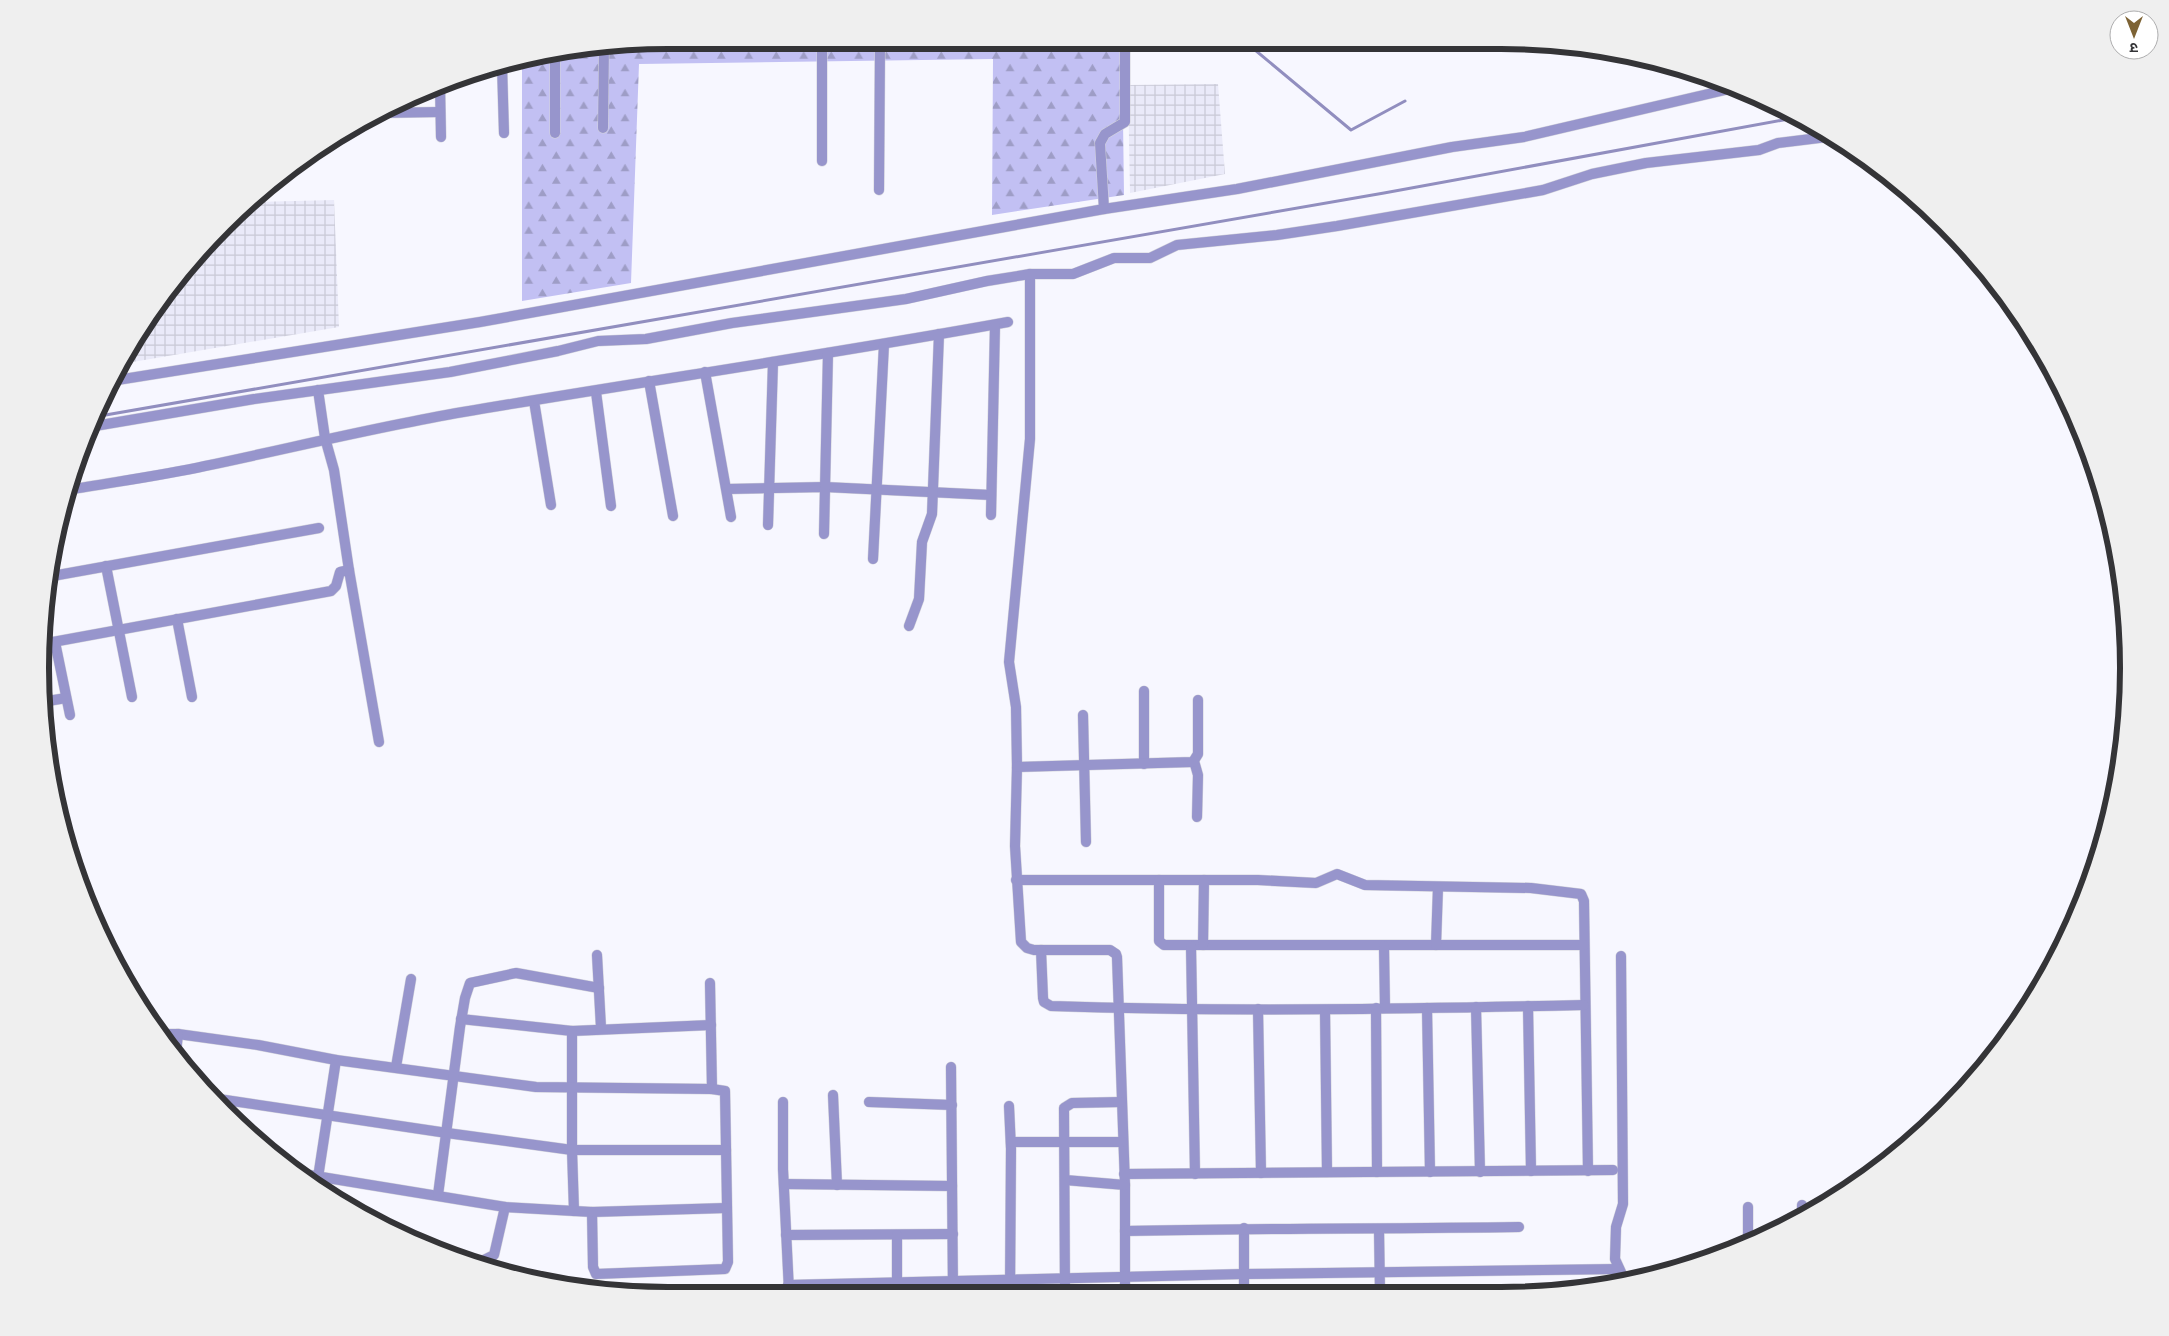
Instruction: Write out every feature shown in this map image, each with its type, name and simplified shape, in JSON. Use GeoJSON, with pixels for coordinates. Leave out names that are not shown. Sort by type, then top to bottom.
{"type":"FeatureCollection","features":[{"type":"Feature","properties":{"kind":"street"},"geometry":{"type":"LineString","coordinates":[[822,49],[822,160]]}},
{"type":"Feature","properties":{"kind":"street"},"geometry":{"type":"LineString","coordinates":[[879,190],[880,49]]}},
{"type":"Feature","properties":{"kind":"street"},"geometry":{"type":"LineString","coordinates":[[1104,209],[1100,142],[1105,134],[1123,125],[1125,122],[1125,49]]}},
{"type":"Feature","properties":{"kind":"street"},"geometry":{"type":"LineString","coordinates":[[603,128],[604,52]]}},
{"type":"Feature","properties":{"kind":"street"},"geometry":{"type":"LineString","coordinates":[[555,60],[555,133]]}},
{"type":"Feature","properties":{"kind":"street"},"geometry":{"type":"LineString","coordinates":[[502,72],[504,133]]}},
{"type":"Feature","properties":{"kind":"street"},"geometry":{"type":"LineString","coordinates":[[121,378],[480,322],[1104,209],[1237,189],[1452,147],[1524,137],[1723,90]]}},
{"type":"Feature","properties":{"kind":"street"},"geometry":{"type":"LineString","coordinates":[[440,93],[441,137]]}},
{"type":"Feature","properties":{"kind":"street"},"geometry":{"type":"LineString","coordinates":[[395,113],[440,112]]}},
{"type":"Feature","properties":{"kind":"street"},"geometry":{"type":"LineString","coordinates":[[99,426],[254,399],[450,372],[598,342],[646,339],[732,323],[906,298],[1030,274],[1073,274],[1114,258],[1150,258],[1177,246],[1187,244],[1278,235],[1337,226],[1543,190],[1592,174],[1646,163],[1758,150],[1778,143],[1820,138]]}},
{"type":"Feature","properties":{"kind":"street"},"geometry":{"type":"LineString","coordinates":[[1030,274],[1030,438],[1009,662],[1016,698],[1017,767],[1015,834],[1016,880],[1021,942],[1027,948],[1040,950],[1113,951],[1118,957],[1120,1102],[1125,1185],[1125,1287]]}},
{"type":"Feature","properties":{"kind":"street"},"geometry":{"type":"LineString","coordinates":[[76,489],[203,466],[325,438],[463,412],[596,392],[649,381],[884,344],[1008,322]]}},
{"type":"Feature","properties":{"kind":"street"},"geometry":{"type":"LineString","coordinates":[[991,515],[995,325]]}},
{"type":"Feature","properties":{"kind":"street"},"geometry":{"type":"LineString","coordinates":[[909,626],[919,599],[922,542],[932,514],[939,334]]}},
{"type":"Feature","properties":{"kind":"street"},"geometry":{"type":"LineString","coordinates":[[873,559],[884,344]]}},
{"type":"Feature","properties":{"kind":"street"},"geometry":{"type":"LineString","coordinates":[[824,534],[828,353]]}},
{"type":"Feature","properties":{"kind":"street"},"geometry":{"type":"LineString","coordinates":[[768,526],[773,362]]}},
{"type":"Feature","properties":{"kind":"street"},"geometry":{"type":"LineString","coordinates":[[705,372],[731,517]]}},
{"type":"Feature","properties":{"kind":"street"},"geometry":{"type":"LineString","coordinates":[[649,381],[673,516]]}},
{"type":"Feature","properties":{"kind":"street"},"geometry":{"type":"LineString","coordinates":[[318,390],[325,438],[334,470],[345,570],[379,742]]}},
{"type":"Feature","properties":{"kind":"street"},"geometry":{"type":"LineString","coordinates":[[596,392],[611,506]]}},
{"type":"Feature","properties":{"kind":"street"},"geometry":{"type":"LineString","coordinates":[[534,401],[551,505]]}},
{"type":"Feature","properties":{"kind":"street"},"geometry":{"type":"LineString","coordinates":[[727,489],[825,486],[991,495]]}},
{"type":"Feature","properties":{"kind":"street"},"geometry":{"type":"LineString","coordinates":[[56,575],[319,528]]}},
{"type":"Feature","properties":{"kind":"street"},"geometry":{"type":"LineString","coordinates":[[106,566],[132,697]]}},
{"type":"Feature","properties":{"kind":"street"},"geometry":{"type":"LineString","coordinates":[[50,643],[331,591],[345,570]]}},
{"type":"Feature","properties":{"kind":"street"},"geometry":{"type":"LineString","coordinates":[[178,619],[192,697]]}},
{"type":"Feature","properties":{"kind":"street"},"geometry":{"type":"LineString","coordinates":[[55,642],[70,715]]}},
{"type":"Feature","properties":{"kind":"street"},"geometry":{"type":"LineString","coordinates":[[1144,691],[1144,764]]}},
{"type":"Feature","properties":{"kind":"street"},"geometry":{"type":"LineString","coordinates":[[50,701],[66,698]]}},
{"type":"Feature","properties":{"kind":"street"},"geometry":{"type":"LineString","coordinates":[[1017,767],[1189,763],[1194,761],[1198,754],[1198,700]]}},
{"type":"Feature","properties":{"kind":"street"},"geometry":{"type":"LineString","coordinates":[[1083,715],[1086,842]]}},
{"type":"Feature","properties":{"kind":"street"},"geometry":{"type":"LineString","coordinates":[[1194,761],[1198,774],[1197,817]]}},
{"type":"Feature","properties":{"kind":"street"},"geometry":{"type":"LineString","coordinates":[[1016,880],[1204,880],[1316,883],[1337,874],[1365,885],[1531,888],[1581,894],[1584,901],[1584,1005],[1588,1170]]}},
{"type":"Feature","properties":{"kind":"street"},"geometry":{"type":"LineString","coordinates":[[1159,880],[1159,943],[1164,945],[1584,945]]}},
{"type":"Feature","properties":{"kind":"street"},"geometry":{"type":"LineString","coordinates":[[1203,945],[1204,880]]}},
{"type":"Feature","properties":{"kind":"street"},"geometry":{"type":"LineString","coordinates":[[1436,945],[1438,887]]}},
{"type":"Feature","properties":{"kind":"street"},"geometry":{"type":"LineString","coordinates":[[1191,946],[1194,1174]]}},
{"type":"Feature","properties":{"kind":"street"},"geometry":{"type":"LineString","coordinates":[[1377,1172],[1380,1008],[1384,946]]}},
{"type":"Feature","properties":{"kind":"street"},"geometry":{"type":"LineString","coordinates":[[1040,950],[1043,998],[1047,1004],[1120,1008],[1325,1010],[1584,1005]]}},
{"type":"Feature","properties":{"kind":"street"},"geometry":{"type":"LineString","coordinates":[[597,955],[601,1028]]}},
{"type":"Feature","properties":{"kind":"street"},"geometry":{"type":"LineString","coordinates":[[1621,956],[1623,1204],[1616,1226],[1616,1262],[1622,1275]]}},
{"type":"Feature","properties":{"kind":"street"},"geometry":{"type":"LineString","coordinates":[[438,1195],[461,1019],[468,986],[473,981],[516,973],[599,988]]}},
{"type":"Feature","properties":{"kind":"street"},"geometry":{"type":"LineString","coordinates":[[396,1067],[411,979]]}},
{"type":"Feature","properties":{"kind":"street"},"geometry":{"type":"LineString","coordinates":[[710,983],[712,1089]]}},
{"type":"Feature","properties":{"kind":"street"},"geometry":{"type":"LineString","coordinates":[[1528,1006],[1531,1171]]}},
{"type":"Feature","properties":{"kind":"street"},"geometry":{"type":"LineString","coordinates":[[1427,1008],[1430,1172]]}},
{"type":"Feature","properties":{"kind":"street"},"geometry":{"type":"LineString","coordinates":[[1476,1008],[1480,1172]]}},
{"type":"Feature","properties":{"kind":"street"},"geometry":{"type":"LineString","coordinates":[[1258,1009],[1261,1173]]}},
{"type":"Feature","properties":{"kind":"street"},"geometry":{"type":"LineString","coordinates":[[1325,1010],[1327,1172]]}},
{"type":"Feature","properties":{"kind":"street"},"geometry":{"type":"LineString","coordinates":[[461,1019],[572,1031],[601,1028],[711,1026]]}},
{"type":"Feature","properties":{"kind":"street"},"geometry":{"type":"LineString","coordinates":[[572,1031],[571,1089],[574,1211]]}},
{"type":"Feature","properties":{"kind":"street"},"geometry":{"type":"LineString","coordinates":[[169,1034],[258,1045],[336,1060],[536,1087],[723,1090],[726,1094],[728,1262],[725,1269],[600,1274],[594,1271],[593,1267],[592,1212]]}},
{"type":"Feature","properties":{"kind":"street"},"geometry":{"type":"LineString","coordinates":[[177,1045],[178,1034]]}},
{"type":"Feature","properties":{"kind":"street"},"geometry":{"type":"LineString","coordinates":[[318,1179],[336,1060]]}},
{"type":"Feature","properties":{"kind":"street"},"geometry":{"type":"LineString","coordinates":[[951,1067],[953,1287],[1011,1281],[1244,1274],[1619,1269]]}},
{"type":"Feature","properties":{"kind":"street"},"geometry":{"type":"LineString","coordinates":[[833,1095],[837,1185]]}},
{"type":"Feature","properties":{"kind":"street"},"geometry":{"type":"LineString","coordinates":[[224,1100],[572,1150],[726,1150]]}},
{"type":"Feature","properties":{"kind":"street"},"geometry":{"type":"LineString","coordinates":[[783,1102],[784,1184],[789,1287]]}},
{"type":"Feature","properties":{"kind":"street"},"geometry":{"type":"LineString","coordinates":[[869,1102],[952,1105]]}},
{"type":"Feature","properties":{"kind":"street"},"geometry":{"type":"LineString","coordinates":[[1065,1287],[1065,1142],[1063,1111],[1065,1106],[1072,1103],[1120,1102]]}},
{"type":"Feature","properties":{"kind":"street"},"geometry":{"type":"LineString","coordinates":[[1009,1106],[1011,1142],[1010,1287]]}},
{"type":"Feature","properties":{"kind":"street"},"geometry":{"type":"LineString","coordinates":[[1011,1142],[1122,1142]]}},
{"type":"Feature","properties":{"kind":"street"},"geometry":{"type":"LineString","coordinates":[[1124,1174],[1613,1170]]}},
{"type":"Feature","properties":{"kind":"street"},"geometry":{"type":"LineString","coordinates":[[320,1180],[438,1195],[505,1207],[592,1212],[726,1208]]}},
{"type":"Feature","properties":{"kind":"street"},"geometry":{"type":"LineString","coordinates":[[1065,1180],[1125,1185]]}},
{"type":"Feature","properties":{"kind":"street"},"geometry":{"type":"LineString","coordinates":[[784,1184],[952,1186]]}},
{"type":"Feature","properties":{"kind":"street"},"geometry":{"type":"LineString","coordinates":[[486,1259],[494,1254],[505,1207]]}},
{"type":"Feature","properties":{"kind":"street"},"geometry":{"type":"LineString","coordinates":[[1748,1207],[1748,1235]]}},
{"type":"Feature","properties":{"kind":"street"},"geometry":{"type":"LineString","coordinates":[[1125,1231],[1244,1228],[1519,1227]]}},
{"type":"Feature","properties":{"kind":"street"},"geometry":{"type":"LineString","coordinates":[[1244,1228],[1244,1287]]}},
{"type":"Feature","properties":{"kind":"street"},"geometry":{"type":"LineString","coordinates":[[1379,1229],[1380,1287]]}},
{"type":"Feature","properties":{"kind":"street"},"geometry":{"type":"LineString","coordinates":[[786,1235],[953,1234]]}},
{"type":"Feature","properties":{"kind":"street"},"geometry":{"type":"LineString","coordinates":[[897,1235],[897,1287]]}},
{"type":"Feature","properties":{"kind":"shaded area"},"geometry":{"type":"Polygon","coordinates":[[[1218,84],[1225,174],[1130,193],[1128,85],[1218,84]]]}},
{"type":"Feature","properties":{"kind":"shaded area"},"geometry":{"type":"Polygon","coordinates":[[[334,200],[339,327],[130,363],[153,324],[202,260],[260,202],[334,200]]]}},
{"type":"Feature","properties":{"kind":"green space"},"geometry":{"type":"Polygon","coordinates":[[[1122,49],[1124,195],[992,215],[993,59],[639,64],[631,283],[522,301],[522,67],[587,54],[627,50],[1122,49]]]}},
{"type":"Feature","properties":{"kind":"waterway"},"geometry":{"type":"LineString","coordinates":[[1254,49],[1351,130],[1405,101]]}},
{"type":"Feature","properties":{"kind":"waterway"},"geometry":{"type":"LineString","coordinates":[[103,415],[1384,193],[1787,119]]}}]}
